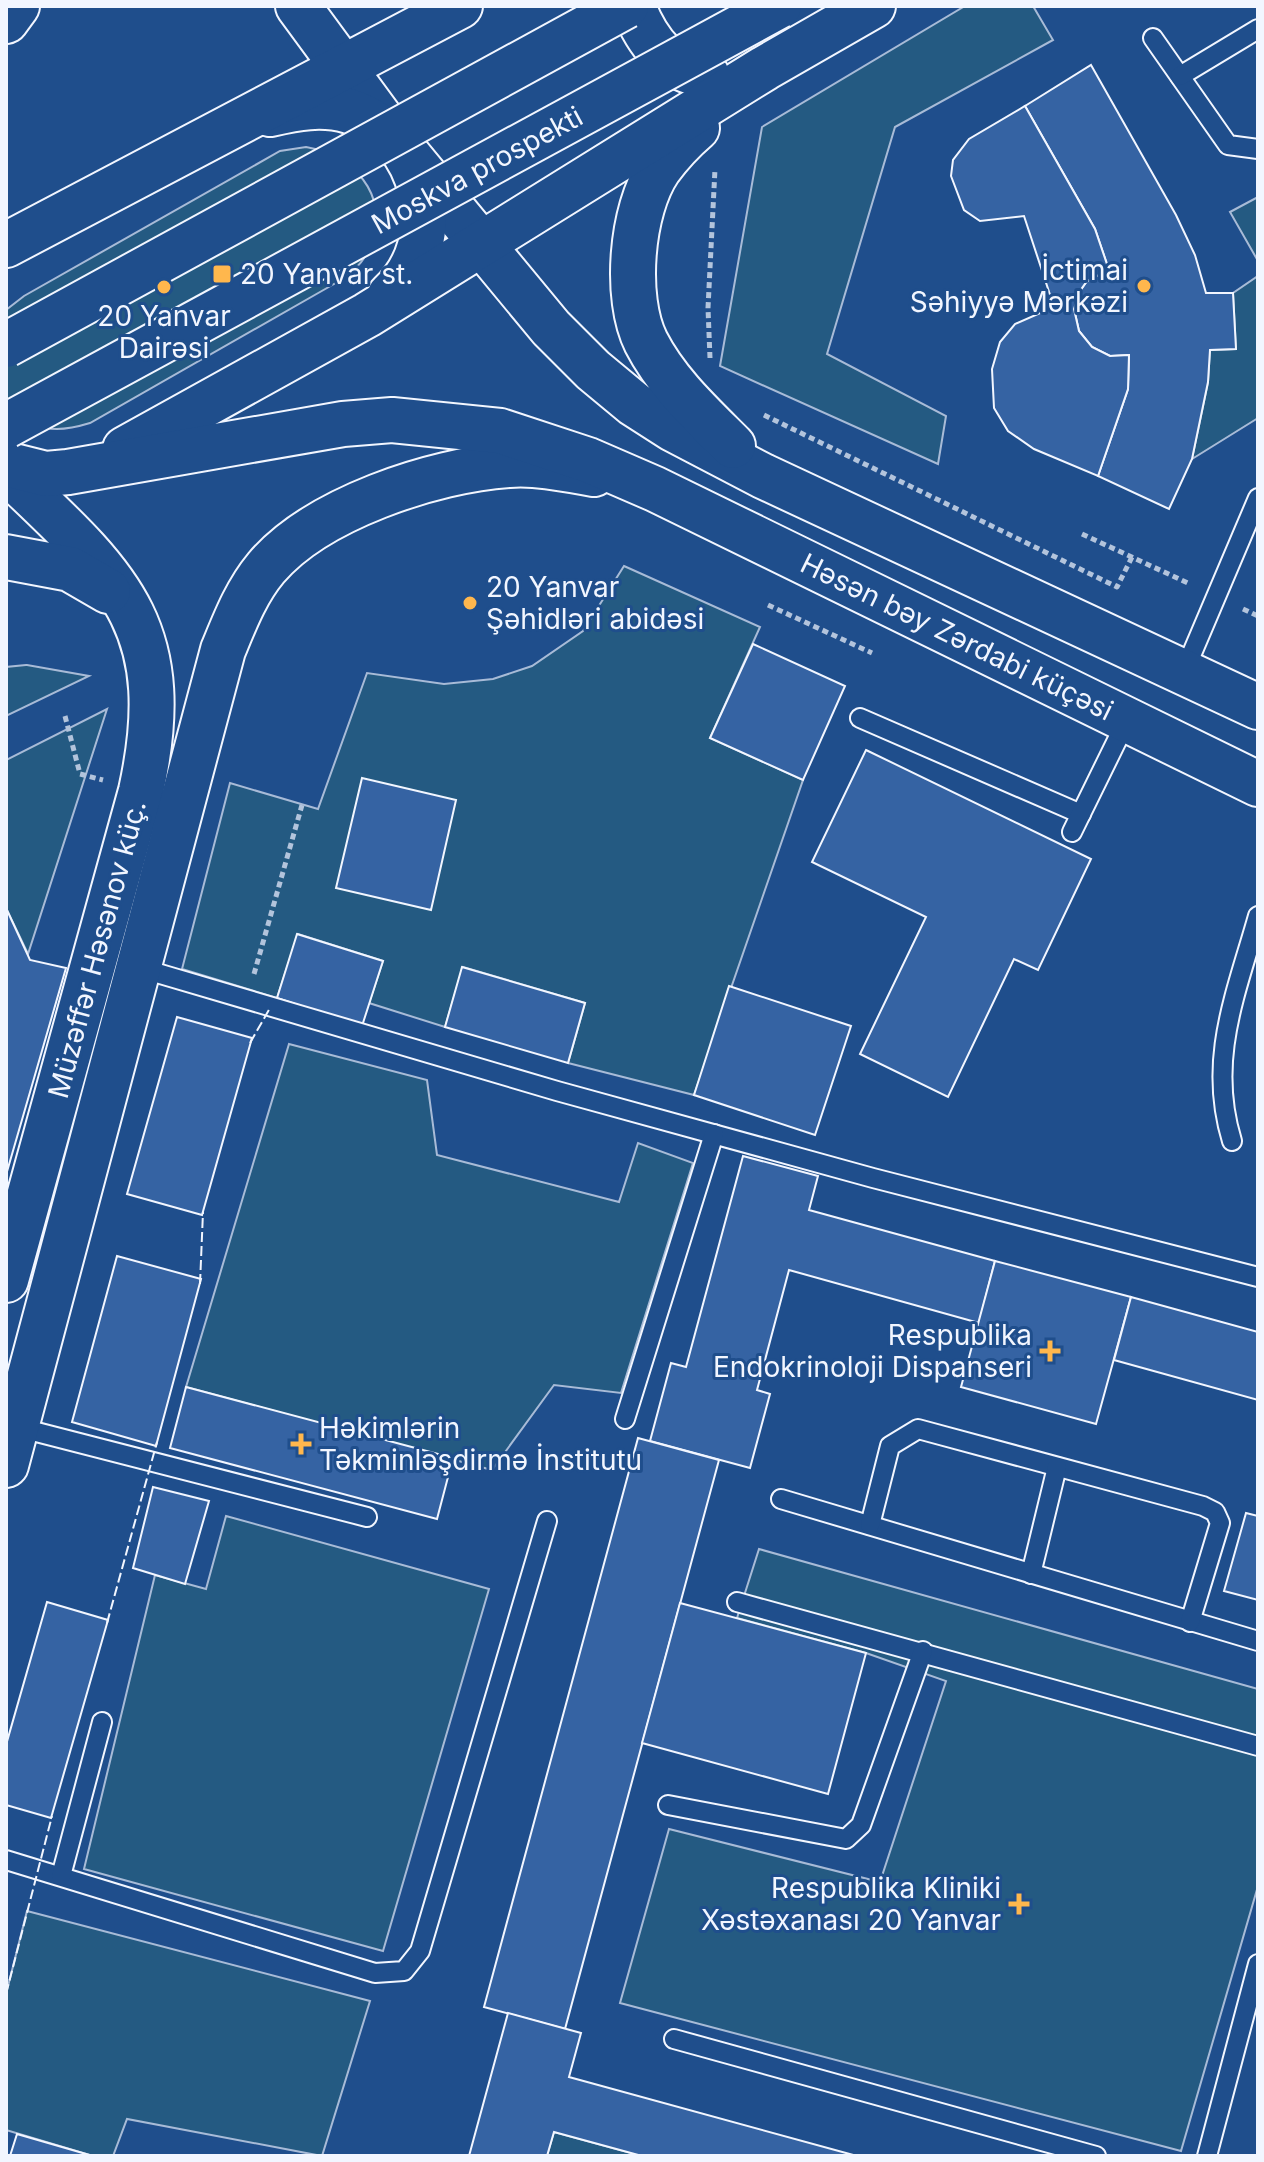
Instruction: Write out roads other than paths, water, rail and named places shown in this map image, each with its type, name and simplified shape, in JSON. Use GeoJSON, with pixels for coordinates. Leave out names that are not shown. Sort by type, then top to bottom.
{"type":"FeatureCollection","features":[{"type":"Feature","properties":{"kind":"main road"},"geometry":{"type":"LineString","coordinates":[[6,21],[17,6]]}},
{"type":"Feature","properties":{"kind":"main road"},"geometry":{"type":"LineString","coordinates":[[298,6],[403,149],[551,328],[593,370],[673,429],[763,476],[1258,707]]}},
{"type":"Feature","properties":{"kind":"main road"},"geometry":{"type":"LineString","coordinates":[[6,245],[460,6]]}},
{"type":"Feature","properties":{"kind":"main road"},"geometry":{"type":"LineString","coordinates":[[6,345],[626,6]]}},
{"type":"Feature","properties":{"kind":"main road"},"geometry":{"type":"LineString","coordinates":[[633,6],[666,60],[684,70],[726,76],[765,68]]}},
{"type":"Feature","properties":{"kind":"main road","name":"Moskva prospekti"},"geometry":{"type":"LineString","coordinates":[[6,426],[779,6]]}},
{"type":"Feature","properties":{"kind":"main road"},"geometry":{"type":"LineString","coordinates":[[16,495],[95,466],[367,315],[765,68],[873,6]]}},
{"type":"Feature","properties":{"kind":"main road"},"geometry":{"type":"LineString","coordinates":[[763,476],[671,382],[645,341],[637,315],[633,277],[635,242],[644,204],[658,171],[687,136],[765,68]]}},
{"type":"Feature","properties":{"kind":"main road"},"geometry":{"type":"LineString","coordinates":[[241,120],[301,107],[349,111],[375,124],[403,149],[417,174],[426,218],[420,248],[399,286],[367,315]]}},
{"type":"Feature","properties":{"kind":"main road"},"geometry":{"type":"LineString","coordinates":[[6,464],[46,474],[343,424],[392,420],[500,431],[588,460],[655,489]]}},
{"type":"Feature","properties":{"kind":"main road","name":"Müzəffər Həsənov küç."},"geometry":{"type":"LineString","coordinates":[[11,1446],[223,650],[245,598],[266,568],[296,541],[337,517],[403,487],[452,474],[509,465],[549,466],[655,489]]}},
{"type":"Feature","properties":{"kind":"main road","name":"Həsən bəy Zərdabi küçəsi"},"geometry":{"type":"LineString","coordinates":[[655,489],[1258,784]]}},
{"type":"Feature","properties":{"kind":"main road","name":"Müzəffər Həsənov küç."},"geometry":{"type":"LineString","coordinates":[[6,1280],[153,729],[152,681],[134,615],[102,567],[16,495]]}},
{"type":"Feature","properties":{"kind":"main road"},"geometry":{"type":"LineString","coordinates":[[6,557],[70,569],[112,594],[134,615]]}},
{"type":"Feature","properties":{"kind":"lane"},"geometry":{"type":"LineString","coordinates":[[1180,76],[1258,29]]}},
{"type":"Feature","properties":{"kind":"lane"},"geometry":{"type":"LineString","coordinates":[[1153,38],[1228,145],[1258,149]]}},
{"type":"Feature","properties":{"kind":"lane"},"geometry":{"type":"LineString","coordinates":[[1184,672],[1258,498]]}},
{"type":"Feature","properties":{"kind":"lane"},"geometry":{"type":"LineString","coordinates":[[860,718],[1081,814]]}},
{"type":"Feature","properties":{"kind":"lane"},"geometry":{"type":"LineString","coordinates":[[1072,832],[1126,722]]}},
{"type":"Feature","properties":{"kind":"lane"},"geometry":{"type":"LineString","coordinates":[[1232,1141],[1224,1115],[1221,1056],[1258,916]]}},
{"type":"Feature","properties":{"kind":"lane"},"geometry":{"type":"LineString","coordinates":[[140,968],[557,1091],[1258,1277]]}},
{"type":"Feature","properties":{"kind":"lane"},"geometry":{"type":"LineString","coordinates":[[625,1419],[714,1134]]}},
{"type":"Feature","properties":{"kind":"lane"},"geometry":{"type":"LineString","coordinates":[[870,1525],[890,1446],[918,1429],[1215,1512],[1220,1523],[1190,1622]]}},
{"type":"Feature","properties":{"kind":"lane"},"geometry":{"type":"LineString","coordinates":[[11,1446],[367,1517]]}},
{"type":"Feature","properties":{"kind":"lane"},"geometry":{"type":"LineString","coordinates":[[1031,1574],[1057,1467]]}},
{"type":"Feature","properties":{"kind":"lane"},"geometry":{"type":"LineString","coordinates":[[781,1499],[1258,1641]]}},
{"type":"Feature","properties":{"kind":"lane"},"geometry":{"type":"LineString","coordinates":[[6,1860],[375,1973],[404,1971],[420,1951],[547,1521]]}},
{"type":"Feature","properties":{"kind":"lane"},"geometry":{"type":"LineString","coordinates":[[737,1602],[1258,1746]]}},
{"type":"Feature","properties":{"kind":"lane"},"geometry":{"type":"LineString","coordinates":[[668,1805],[846,1839],[861,1825],[923,1651]]}},
{"type":"Feature","properties":{"kind":"lane"},"geometry":{"type":"LineString","coordinates":[[61,1876],[102,1722]]}},
{"type":"Feature","properties":{"kind":"lane"},"geometry":{"type":"LineString","coordinates":[[1207,2156],[1258,1964]]}},
{"type":"Feature","properties":{"kind":"lane"},"geometry":{"type":"LineString","coordinates":[[674,2039],[1096,2156]]}},
{"type":"Feature","properties":{"kind":"place","name":"20 Yanvar st."},"geometry":{"type":"Point","coordinates":[222,274]}},
{"type":"Feature","properties":{"kind":"place","name":"İctimai Səhiyyə Mərkəzi"},"geometry":{"type":"Point","coordinates":[1144,286]}},
{"type":"Feature","properties":{"kind":"place","name":"20 Yanvar Dairəsi"},"geometry":{"type":"Point","coordinates":[164,287]}},
{"type":"Feature","properties":{"kind":"place","name":"20 Yanvar Şəhidləri abidəsi"},"geometry":{"type":"Point","coordinates":[470,603]}},
{"type":"Feature","properties":{"kind":"place","name":"Respublika Endokrinoloji Dispanseri"},"geometry":{"type":"Point","coordinates":[1050,1351]}},
{"type":"Feature","properties":{"kind":"place","name":"Həkimlərin Təkminləşdirmə İnstitutu"},"geometry":{"type":"Point","coordinates":[301,1444]}},
{"type":"Feature","properties":{"kind":"place","name":"Respublika Kliniki Xəstəxanası 20 Yanvar"},"geometry":{"type":"Point","coordinates":[1019,1904]}}]}
